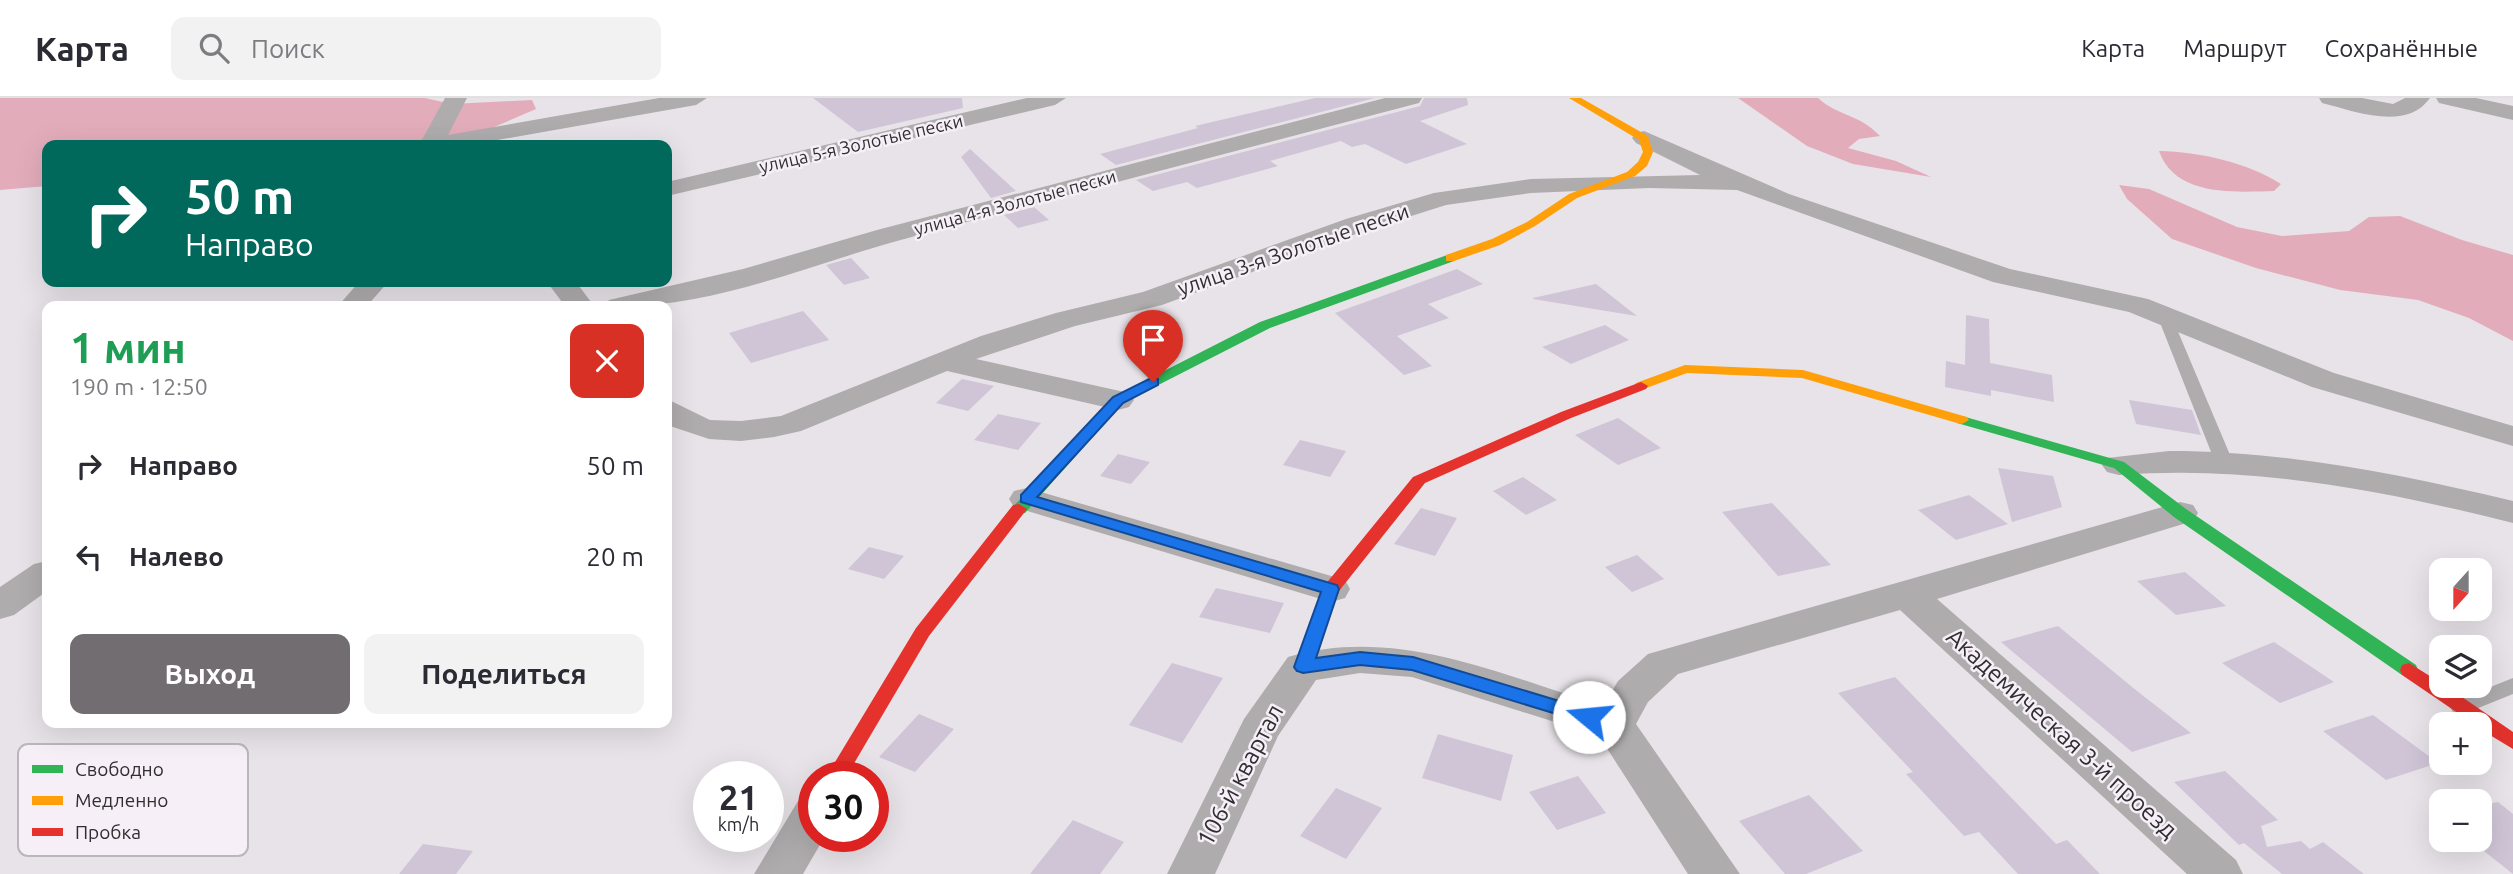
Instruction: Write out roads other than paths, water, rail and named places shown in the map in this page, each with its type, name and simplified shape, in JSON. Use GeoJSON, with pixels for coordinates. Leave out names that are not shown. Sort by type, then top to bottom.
{"type":"FeatureCollection","features":[{"type":"Feature","properties":{"kind":"street"},"geometry":{"type":"LineString","coordinates":[[434,140],[456,98]]}},
{"type":"Feature","properties":{"kind":"street"},"geometry":{"type":"LineString","coordinates":[[459,140],[696,98]]}},
{"type":"Feature","properties":{"kind":"street","name":"улица 5-я Золотые пески"},"geometry":{"type":"LineString","coordinates":[[672,188],[1055,98]]}},
{"type":"Feature","properties":{"kind":"street","name":"улица 4-я Золотые пески"},"geometry":{"type":"LineString","coordinates":[[640,301],[1411,98]]}},
{"type":"Feature","properties":{"kind":"street"},"geometry":{"type":"LineString","coordinates":[[1574,98],[1644,138],[1737,183],[2003,276],[2099,295],[2164,315],[2323,380],[2513,436]]}},
{"type":"Feature","properties":{"kind":"street"},"geometry":{"type":"LineString","coordinates":[[2330,98],[2393,111],[2403,110],[2419,98]]}},
{"type":"Feature","properties":{"kind":"street"},"geometry":{"type":"LineString","coordinates":[[2448,98],[2511,126]]}},
{"type":"Feature","properties":{"kind":"street"},"geometry":{"type":"LineString","coordinates":[[845,761],[922,632],[1027,499],[1118,400],[1265,325],[1496,242],[1531,224],[1573,195],[1615,183],[1643,164],[1648,152],[1644,138]]}},
{"type":"Feature","properties":{"kind":"street","name":"улица 3-я Золотые пески"},"geometry":{"type":"LineString","coordinates":[[672,414],[679,420],[700,427],[755,430],[789,424],[819,414],[943,361],[1037,327],[1152,299],[1355,225],[1443,198],[1495,189],[1672,180],[1737,183]]}},
{"type":"Feature","properties":{"kind":"street"},"geometry":{"type":"LineString","coordinates":[[672,274],[705,286]]}},
{"type":"Feature","properties":{"kind":"street"},"geometry":{"type":"LineString","coordinates":[[357,301],[369,287]]}},
{"type":"Feature","properties":{"kind":"street"},"geometry":{"type":"LineString","coordinates":[[943,361],[1118,400]]}},
{"type":"Feature","properties":{"kind":"street"},"geometry":{"type":"LineString","coordinates":[[1716,874],[1687,837],[1614,724],[1413,663],[1360,659],[1303,667],[1331,589],[1419,480],[1566,415],[1685,369],[1803,374],[2119,465],[2180,513],[2513,742]]}},
{"type":"Feature","properties":{"kind":"street"},"geometry":{"type":"LineString","coordinates":[[2119,465],[2165,460],[2224,462],[2319,472],[2409,486],[2513,512]]}},
{"type":"Feature","properties":{"kind":"street"},"geometry":{"type":"LineString","coordinates":[[1027,499],[1331,589]]}},
{"type":"Feature","properties":{"kind":"street"},"geometry":{"type":"LineString","coordinates":[[1614,724],[1633,692],[1663,664],[1905,593],[2052,555],[2180,513]]}},
{"type":"Feature","properties":{"kind":"street"},"geometry":{"type":"LineString","coordinates":[[0,606],[42,577]]}},
{"type":"Feature","properties":{"kind":"street","name":"Академическая 3-й проезд"},"geometry":{"type":"LineString","coordinates":[[1905,593],[2219,874]]}},
{"type":"Feature","properties":{"kind":"street","name":"106-й квартал"},"geometry":{"type":"LineString","coordinates":[[1191,874],[1259,730],[1303,667]]}},
{"type":"Feature","properties":{"kind":"street"},"geometry":{"type":"LineString","coordinates":[[778,874],[798,841]]}},
{"type":"Feature","properties":{"kind":"lane"},"geometry":{"type":"LineString","coordinates":[[2164,315],[2224,462]]}},
{"type":"Feature","properties":{"kind":"lane"},"geometry":{"type":"LineString","coordinates":[[2461,706],[2513,686]]}}]}
